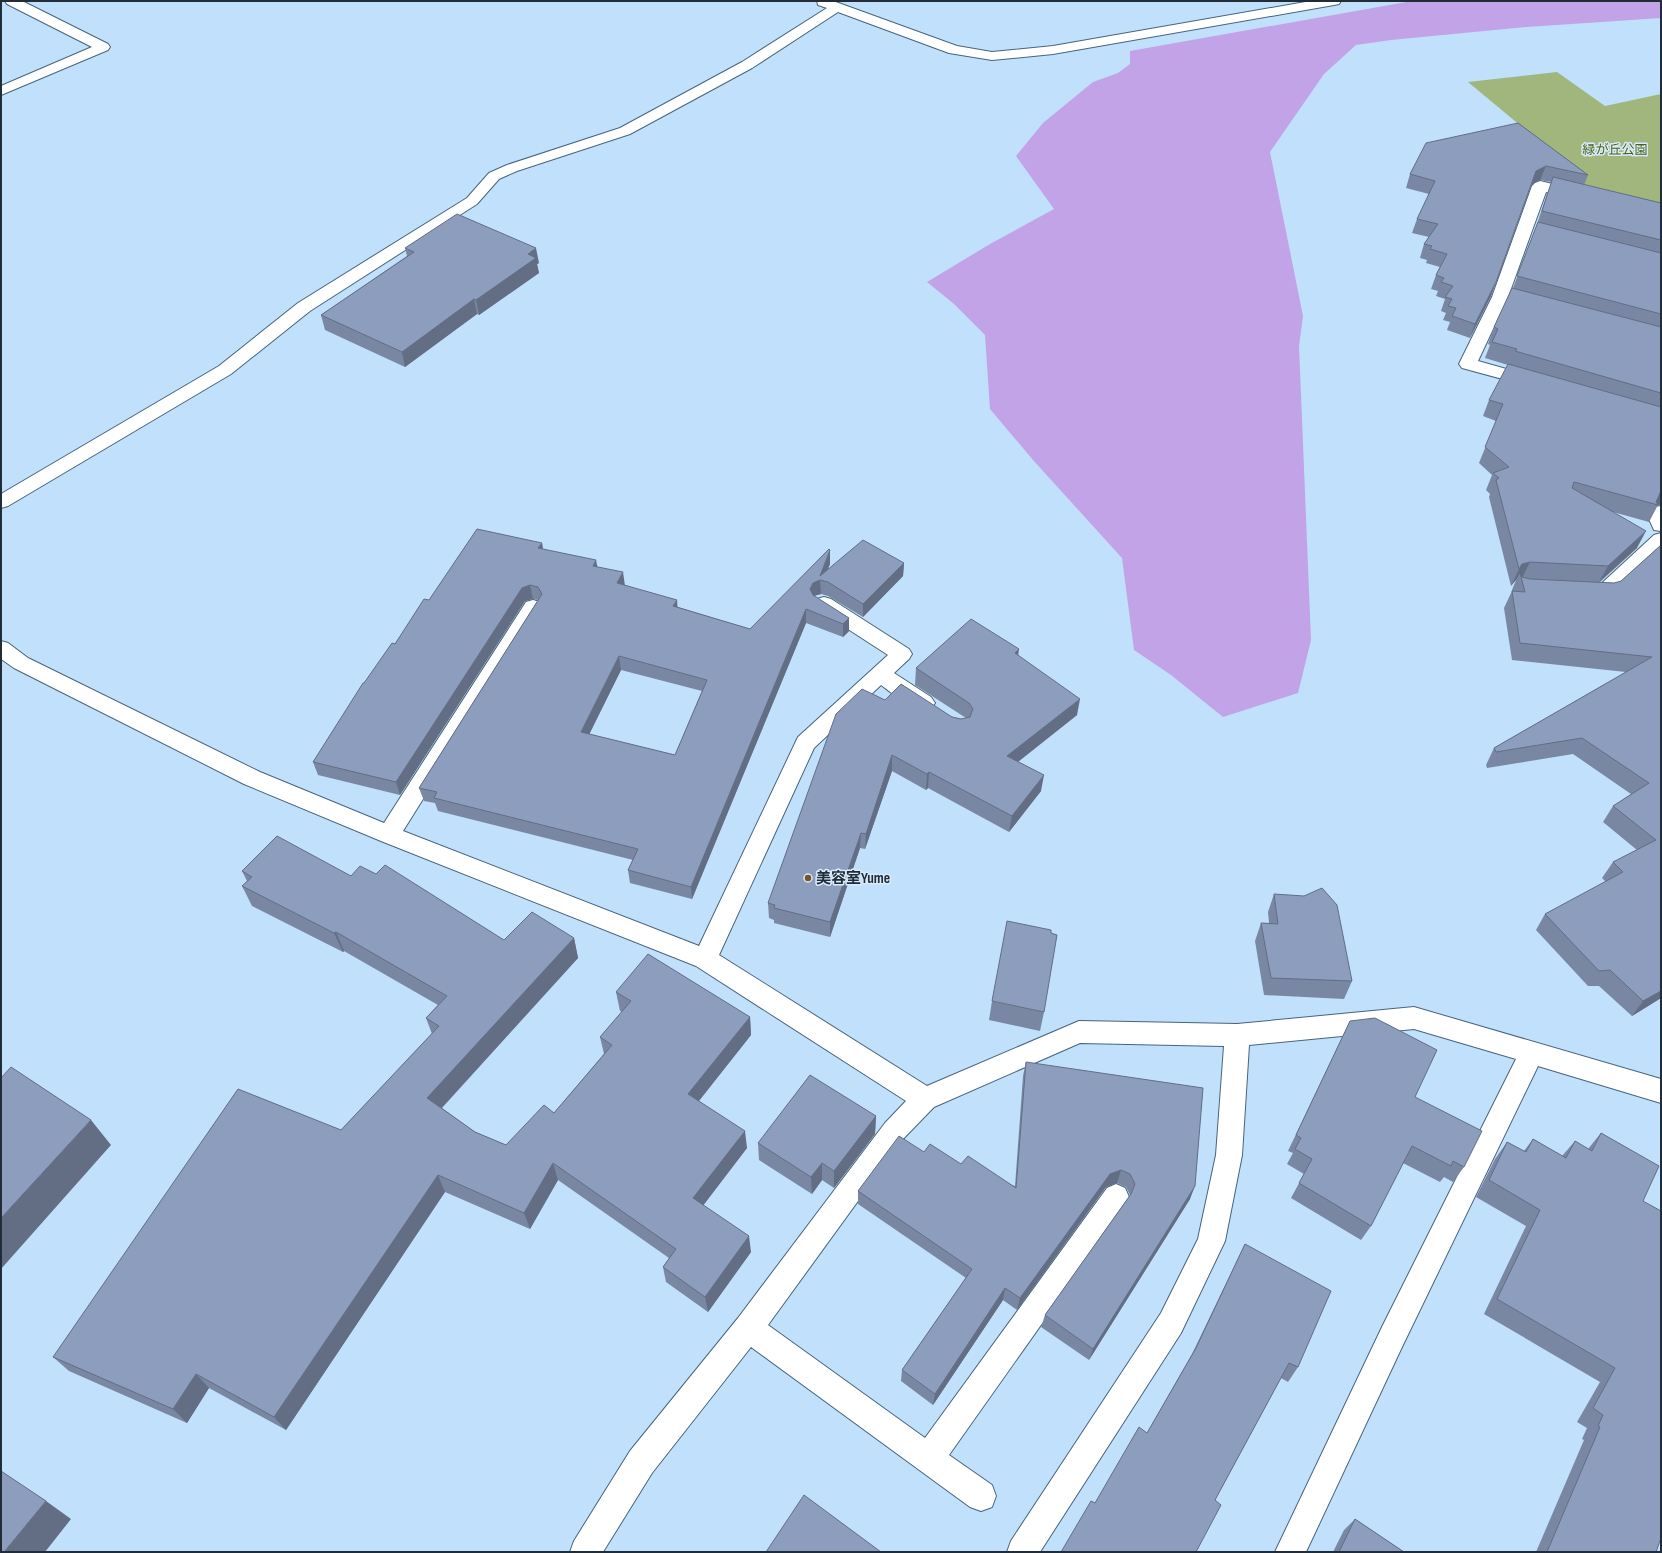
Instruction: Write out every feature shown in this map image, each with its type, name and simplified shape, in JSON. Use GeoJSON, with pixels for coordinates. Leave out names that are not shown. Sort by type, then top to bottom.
{"type":"FeatureCollection","features":[{"type":"Feature","properties":{"kind":"street"},"geometry":{"type":"LineString","coordinates":[[1,91],[103,47],[12,1]]}},
{"type":"Feature","properties":{"kind":"street"},"geometry":{"type":"LineString","coordinates":[[820,1],[954,50],[992,56],[1053,50],[1334,1]]}},
{"type":"Feature","properties":{"kind":"street"},"geometry":{"type":"LineString","coordinates":[[1,502],[225,370],[304,307],[472,201],[494,176],[512,168],[625,131],[747,65],[837,7]]}},
{"type":"Feature","properties":{"kind":"street"},"geometry":{"type":"LineString","coordinates":[[1550,387],[1468,364],[1507,299],[1533,233],[1540,186],[1593,198]]}},
{"type":"Feature","properties":{"kind":"street"},"geometry":{"type":"LineString","coordinates":[[1661,512],[1659,519],[1661,525]]}},
{"type":"Feature","properties":{"kind":"street"},"geometry":{"type":"LineString","coordinates":[[1567,589],[1605,591],[1661,540]]}},
{"type":"Feature","properties":{"kind":"street"},"geometry":{"type":"LineString","coordinates":[[705,959],[806,743],[902,654],[821,602]]}},
{"type":"Feature","properties":{"kind":"street"},"geometry":{"type":"LineString","coordinates":[[389,835],[533,607]]}},
{"type":"Feature","properties":{"kind":"street"},"geometry":{"type":"LineString","coordinates":[[1,648],[21,663],[252,778],[389,835],[705,959],[925,1099]]}},
{"type":"Feature","properties":{"kind":"street"},"geometry":{"type":"LineString","coordinates":[[881,675],[940,713]]}},
{"type":"Feature","properties":{"kind":"street"},"geometry":{"type":"LineString","coordinates":[[585,1552],[641,1462],[748,1328],[894,1131],[925,1099],[1079,1032],[1237,1035],[1414,1018],[1661,1091]]}},
{"type":"Feature","properties":{"kind":"street"},"geometry":{"type":"LineString","coordinates":[[1022,1552],[1170,1322],[1211,1241],[1229,1155],[1237,1035]]}},
{"type":"Feature","properties":{"kind":"street"},"geometry":{"type":"LineString","coordinates":[[1290,1552],[1392,1337],[1532,1053]]}},
{"type":"Feature","properties":{"kind":"street"},"geometry":{"type":"LineString","coordinates":[[930,1458],[1116,1197]]}},
{"type":"Feature","properties":{"kind":"street"},"geometry":{"type":"LineString","coordinates":[[748,1328],[981,1496]]}},
{"type":"Feature","properties":{"kind":"green space","name":"緑が丘公園"},"geometry":{"type":"Polygon","coordinates":[[[1557,72],[1605,106],[1661,94],[1661,209],[1555,183],[1540,142],[1468,82],[1557,72]]]}},
{"type":"Feature","properties":{"kind":"shaded area"},"geometry":{"type":"Polygon","coordinates":[[[1412,1],[1661,1],[1661,18],[1527,27],[1391,40],[1356,45],[1324,74],[1270,152],[1303,316],[1299,346],[1311,640],[1298,693],[1223,717],[1171,675],[1134,650],[1122,558],[1033,460],[990,409],[985,335],[954,304],[927,282],[990,244],[1054,209],[1016,156],[1043,123],[1093,82],[1118,73],[1130,64],[1130,51],[1412,1]]]}},
{"type":"Feature","properties":{"kind":"building"},"geometry":{"type":"Polygon","coordinates":[[[1518,123],[1588,175],[1546,166],[1536,171],[1496,282],[1475,324],[1452,316],[1456,308],[1448,306],[1452,299],[1445,297],[1453,286],[1441,282],[1444,278],[1436,275],[1447,254],[1430,249],[1432,246],[1424,244],[1438,224],[1417,219],[1435,181],[1410,174],[1426,143],[1518,123]]]}},
{"type":"Feature","properties":{"kind":"building"},"geometry":{"type":"Polygon","coordinates":[[[1553,177],[1661,203],[1661,240],[1542,211],[1553,177]]]}},
{"type":"Feature","properties":{"kind":"building"},"geometry":{"type":"Polygon","coordinates":[[[457,214],[536,248],[528,254],[536,258],[476,300],[474,299],[402,352],[321,315],[414,252],[405,248],[457,214]]]}},
{"type":"Feature","properties":{"kind":"building"},"geometry":{"type":"Polygon","coordinates":[[[1538,222],[1661,253],[1661,314],[1517,276],[1538,222]]]}},
{"type":"Feature","properties":{"kind":"building"},"geometry":{"type":"Polygon","coordinates":[[[1512,288],[1661,327],[1661,393],[1515,351],[1517,349],[1492,342],[1498,329],[1494,327],[1512,288]]]}},
{"type":"Feature","properties":{"kind":"building"},"geometry":{"type":"Polygon","coordinates":[[[1508,364],[1661,407],[1661,491],[1656,502],[1658,505],[1574,482],[1572,488],[1646,531],[1608,566],[1530,562],[1522,564],[1519,569],[1496,480],[1499,478],[1493,473],[1509,467],[1485,447],[1503,404],[1489,400],[1508,364]]]}},
{"type":"Feature","properties":{"kind":"building"},"geometry":{"type":"Polygon","coordinates":[[[477,529],[542,543],[538,548],[596,560],[593,566],[623,572],[617,583],[677,600],[673,606],[750,629],[829,549],[830,550],[820,576],[863,540],[904,563],[863,604],[828,582],[820,580],[813,583],[810,589],[813,595],[849,618],[843,624],[806,609],[691,887],[628,870],[638,849],[434,798],[437,792],[419,788],[542,594],[538,587],[530,585],[522,588],[396,782],[313,762],[363,683],[392,643],[395,644],[424,599],[429,600],[477,529]],[[619,656],[581,732],[675,755],[707,680],[619,656]]]}},
{"type":"Feature","properties":{"kind":"building"},"geometry":{"type":"Polygon","coordinates":[[[1661,545],[1661,991],[1643,1001],[1610,970],[1599,971],[1545,914],[1623,872],[1613,862],[1656,840],[1613,806],[1649,783],[1582,738],[1496,752],[1494,748],[1652,657],[1520,643],[1512,591],[1525,592],[1520,573],[1522,577],[1530,579],[1614,583],[1621,581],[1661,545]]]}},
{"type":"Feature","properties":{"kind":"building"},"geometry":{"type":"Polygon","coordinates":[[[971,619],[1019,649],[1015,653],[1080,699],[1007,756],[1044,775],[1012,816],[929,772],[927,774],[892,755],[866,834],[861,833],[830,922],[774,908],[775,905],[768,903],[836,714],[862,689],[885,700],[901,684],[952,717],[961,719],[970,717],[973,709],[969,703],[916,668],[971,619]]]}},
{"type":"Feature","properties":{"kind":"building"},"geometry":{"type":"Polygon","coordinates":[[[277,836],[351,876],[360,866],[376,874],[385,865],[504,940],[532,912],[574,938],[427,1098],[475,1132],[506,1145],[544,1105],[554,1113],[612,1045],[600,1037],[631,1001],[616,992],[648,954],[750,1017],[688,1094],[745,1131],[693,1198],[749,1236],[705,1297],[663,1267],[676,1249],[553,1163],[524,1213],[438,1175],[274,1417],[196,1374],[173,1409],[53,1357],[238,1089],[341,1130],[439,1026],[426,1018],[447,996],[336,932],[334,933],[242,886],[252,877],[242,871],[277,836]]]}},
{"type":"Feature","properties":{"kind":"building"},"geometry":{"type":"Polygon","coordinates":[[[1322,888],[1337,905],[1352,981],[1271,978],[1261,923],[1278,924],[1274,894],[1304,896],[1322,888]]]}},
{"type":"Feature","properties":{"kind":"building"},"geometry":{"type":"Polygon","coordinates":[[[1007,921],[1051,930],[1051,933],[1057,935],[1044,1012],[992,1001],[1007,921]]]}},
{"type":"Feature","properties":{"kind":"building"},"geometry":{"type":"Polygon","coordinates":[[[1375,1018],[1437,1050],[1415,1097],[1482,1131],[1464,1167],[1453,1161],[1451,1166],[1412,1146],[1371,1226],[1299,1183],[1312,1159],[1295,1149],[1301,1138],[1296,1135],[1350,1021],[1375,1018]]]}},
{"type":"Feature","properties":{"kind":"building"},"geometry":{"type":"Polygon","coordinates":[[[1026,1062],[1203,1088],[1195,1186],[1093,1349],[1045,1315],[1131,1194],[1135,1184],[1130,1174],[1121,1170],[1110,1174],[1020,1298],[1005,1288],[935,1394],[902,1370],[972,1269],[858,1191],[899,1136],[924,1152],[930,1144],[961,1164],[968,1156],[1016,1188],[1026,1062]]]}},
{"type":"Feature","properties":{"kind":"building"},"geometry":{"type":"Polygon","coordinates":[[[11,1067],[91,1120],[1,1218],[1,1078],[11,1067]]]}},
{"type":"Feature","properties":{"kind":"building"},"geometry":{"type":"Polygon","coordinates":[[[810,1075],[876,1116],[834,1171],[822,1163],[811,1177],[758,1143],[810,1075]]]}},
{"type":"Feature","properties":{"kind":"building"},"geometry":{"type":"Polygon","coordinates":[[[1601,1133],[1659,1166],[1643,1201],[1661,1211],[1661,1538],[1656,1552],[1547,1552],[1600,1427],[1598,1426],[1603,1415],[1593,1408],[1615,1368],[1497,1299],[1540,1210],[1489,1180],[1507,1142],[1526,1152],[1533,1139],[1566,1158],[1575,1141],[1592,1151],[1601,1133]]]}},
{"type":"Feature","properties":{"kind":"building"},"geometry":{"type":"Polygon","coordinates":[[[1245,1244],[1331,1291],[1298,1367],[1289,1363],[1215,1500],[1221,1505],[1196,1552],[1061,1552],[1091,1501],[1095,1503],[1139,1427],[1147,1433],[1196,1348],[1245,1244]]]}},
{"type":"Feature","properties":{"kind":"building"},"geometry":{"type":"Polygon","coordinates":[[[1,1471],[46,1501],[4,1552],[1,1552],[1,1471]]]}},
{"type":"Feature","properties":{"kind":"building"},"geometry":{"type":"Polygon","coordinates":[[[804,1495],[881,1552],[766,1552],[804,1495]]]}},
{"type":"Feature","properties":{"kind":"building"},"geometry":{"type":"Polygon","coordinates":[[[1355,1519],[1404,1552],[1339,1552],[1355,1519]]]}},
{"type":"Feature","properties":{"kind":"place","name":"美容室Yume"},"geometry":{"type":"Point","coordinates":[808,878]}}]}
